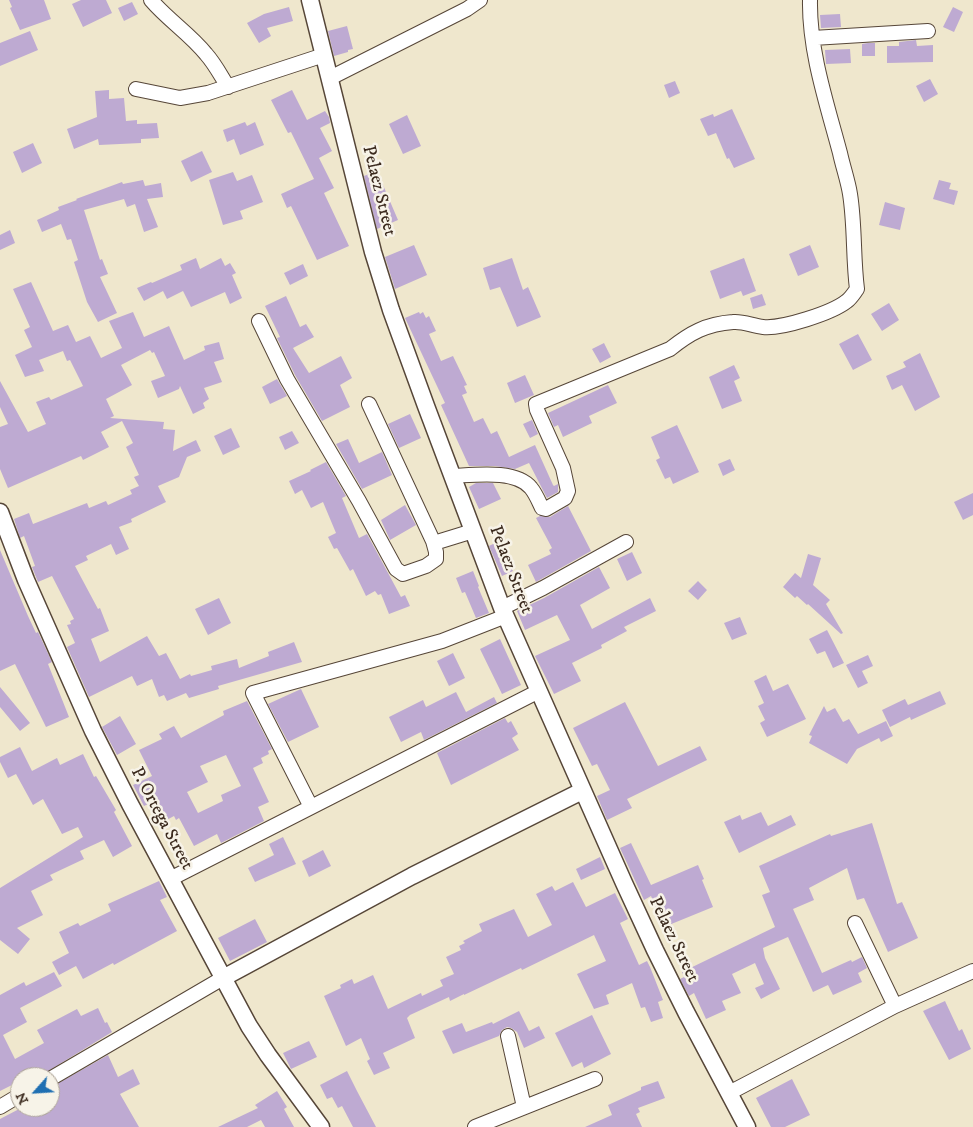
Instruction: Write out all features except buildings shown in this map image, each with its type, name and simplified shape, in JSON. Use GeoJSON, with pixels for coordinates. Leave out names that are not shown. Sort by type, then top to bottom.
{"type":"FeatureCollection","features":[{"type":"Feature","properties":{"kind":"street"},"geometry":{"type":"LineString","coordinates":[[151,0],[163,15],[189,36],[207,55],[228,87]]}},
{"type":"Feature","properties":{"kind":"street","name":"Pelaez Street"},"geometry":{"type":"LineString","coordinates":[[310,0],[372,252],[391,310],[504,612],[582,791],[655,950],[747,1127]]}},
{"type":"Feature","properties":{"kind":"street"},"geometry":{"type":"LineString","coordinates":[[330,78],[467,9],[480,0]]}},
{"type":"Feature","properties":{"kind":"street"},"geometry":{"type":"LineString","coordinates":[[452,476],[488,474],[521,480],[530,487],[542,508],[546,509],[565,498],[568,491],[563,468],[536,404],[670,349],[688,335],[703,327],[734,321],[763,327],[785,326],[846,302],[857,289],[850,194],[825,99],[813,38],[810,0]]}},
{"type":"Feature","properties":{"kind":"street"},"geometry":{"type":"LineString","coordinates":[[813,38],[928,31]]}},
{"type":"Feature","properties":{"kind":"street"},"geometry":{"type":"LineString","coordinates":[[136,89],[180,98],[208,93],[324,55]]}},
{"type":"Feature","properties":{"kind":"street"},"geometry":{"type":"LineString","coordinates":[[258,322],[288,379],[396,569],[403,574],[432,562],[436,559],[436,552],[434,543],[369,404]]}},
{"type":"Feature","properties":{"kind":"street","name":"P. Ortega Street"},"geometry":{"type":"LineString","coordinates":[[0,512],[26,580],[93,731],[170,879],[223,978],[268,1055],[321,1127]]}},
{"type":"Feature","properties":{"kind":"street"},"geometry":{"type":"LineString","coordinates":[[434,543],[473,531]]}},
{"type":"Feature","properties":{"kind":"street"},"geometry":{"type":"LineString","coordinates":[[311,807],[253,692],[442,641],[504,612],[626,542]]}},
{"type":"Feature","properties":{"kind":"street"},"geometry":{"type":"LineString","coordinates":[[170,879],[539,692]]}},
{"type":"Feature","properties":{"kind":"street"},"geometry":{"type":"LineString","coordinates":[[60,1073],[223,978],[412,876],[582,791]]}},
{"type":"Feature","properties":{"kind":"street"},"geometry":{"type":"LineString","coordinates":[[855,922],[895,1006]]}},
{"type":"Feature","properties":{"kind":"street"},"geometry":{"type":"LineString","coordinates":[[729,1093],[895,1006],[973,971]]}},
{"type":"Feature","properties":{"kind":"street"},"geometry":{"type":"LineString","coordinates":[[508,1036],[524,1106]]}},
{"type":"Feature","properties":{"kind":"street"},"geometry":{"type":"LineString","coordinates":[[475,1127],[595,1079]]}}]}
